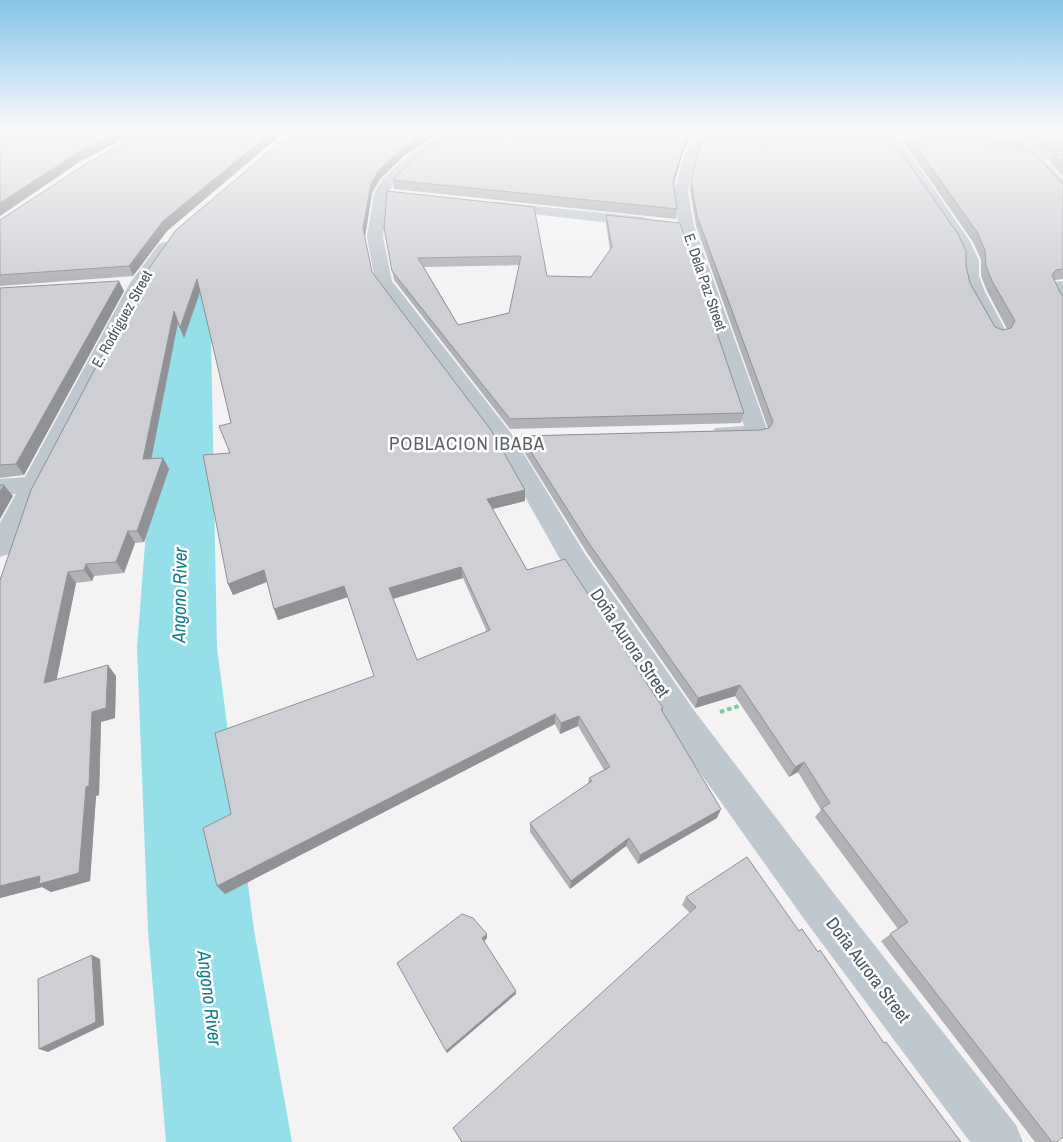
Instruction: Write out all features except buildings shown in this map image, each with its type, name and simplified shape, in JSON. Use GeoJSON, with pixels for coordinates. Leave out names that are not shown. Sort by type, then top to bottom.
{"type":"FeatureCollection","features":[{"type":"Feature","properties":{"kind":"street"},"geometry":{"type":"LineString","coordinates":[[386,185],[381,193],[401,195]]}},
{"type":"Feature","properties":{"kind":"street","name":"E. Dela Paz Street"},"geometry":{"type":"LineString","coordinates":[[683,185],[681,191],[686,226],[757,432],[706,433]]}},
{"type":"Feature","properties":{"kind":"street"},"geometry":{"type":"LineString","coordinates":[[924,185],[963,243],[971,261],[971,276],[976,292],[998,333]]}},
{"type":"Feature","properties":{"kind":"street","name":"Doña Aurora Street"},"geometry":{"type":"LineString","coordinates":[[381,193],[375,237],[384,282],[422,334],[513,438],[586,577],[684,723],[818,905],[999,1142]]}},
{"type":"Feature","properties":{"kind":"street"},"geometry":{"type":"LineString","coordinates":[[479,204],[686,226]]}},
{"type":"Feature","properties":{"kind":"street","name":"E. Rodriguez Street"},"geometry":{"type":"LineString","coordinates":[[0,547],[139,283],[174,235]]}},
{"type":"Feature","properties":{"kind":"street"},"geometry":{"type":"LineString","coordinates":[[119,284],[139,283]]}},
{"type":"Feature","properties":{"kind":"street"},"geometry":{"type":"LineString","coordinates":[[1063,286],[1057,286],[1063,300]]}},
{"type":"Feature","properties":{"kind":"street"},"geometry":{"type":"LineString","coordinates":[[0,487],[34,484]]}},
{"type":"Feature","properties":{"kind":"path"},"geometry":{"type":"LineString","coordinates":[[684,723],[750,702]]}},
{"type":"Feature","properties":{"kind":"waterway","name":"Angono River"},"geometry":{"type":"LineString","coordinates":[[229,1142],[201,930],[177,648],[186,336],[277,225],[326,185]]}},
{"type":"Feature","properties":{"kind":"district","name":"POBLACION IBABA"},"geometry":{"type":"Point","coordinates":[467,443]}}]}
